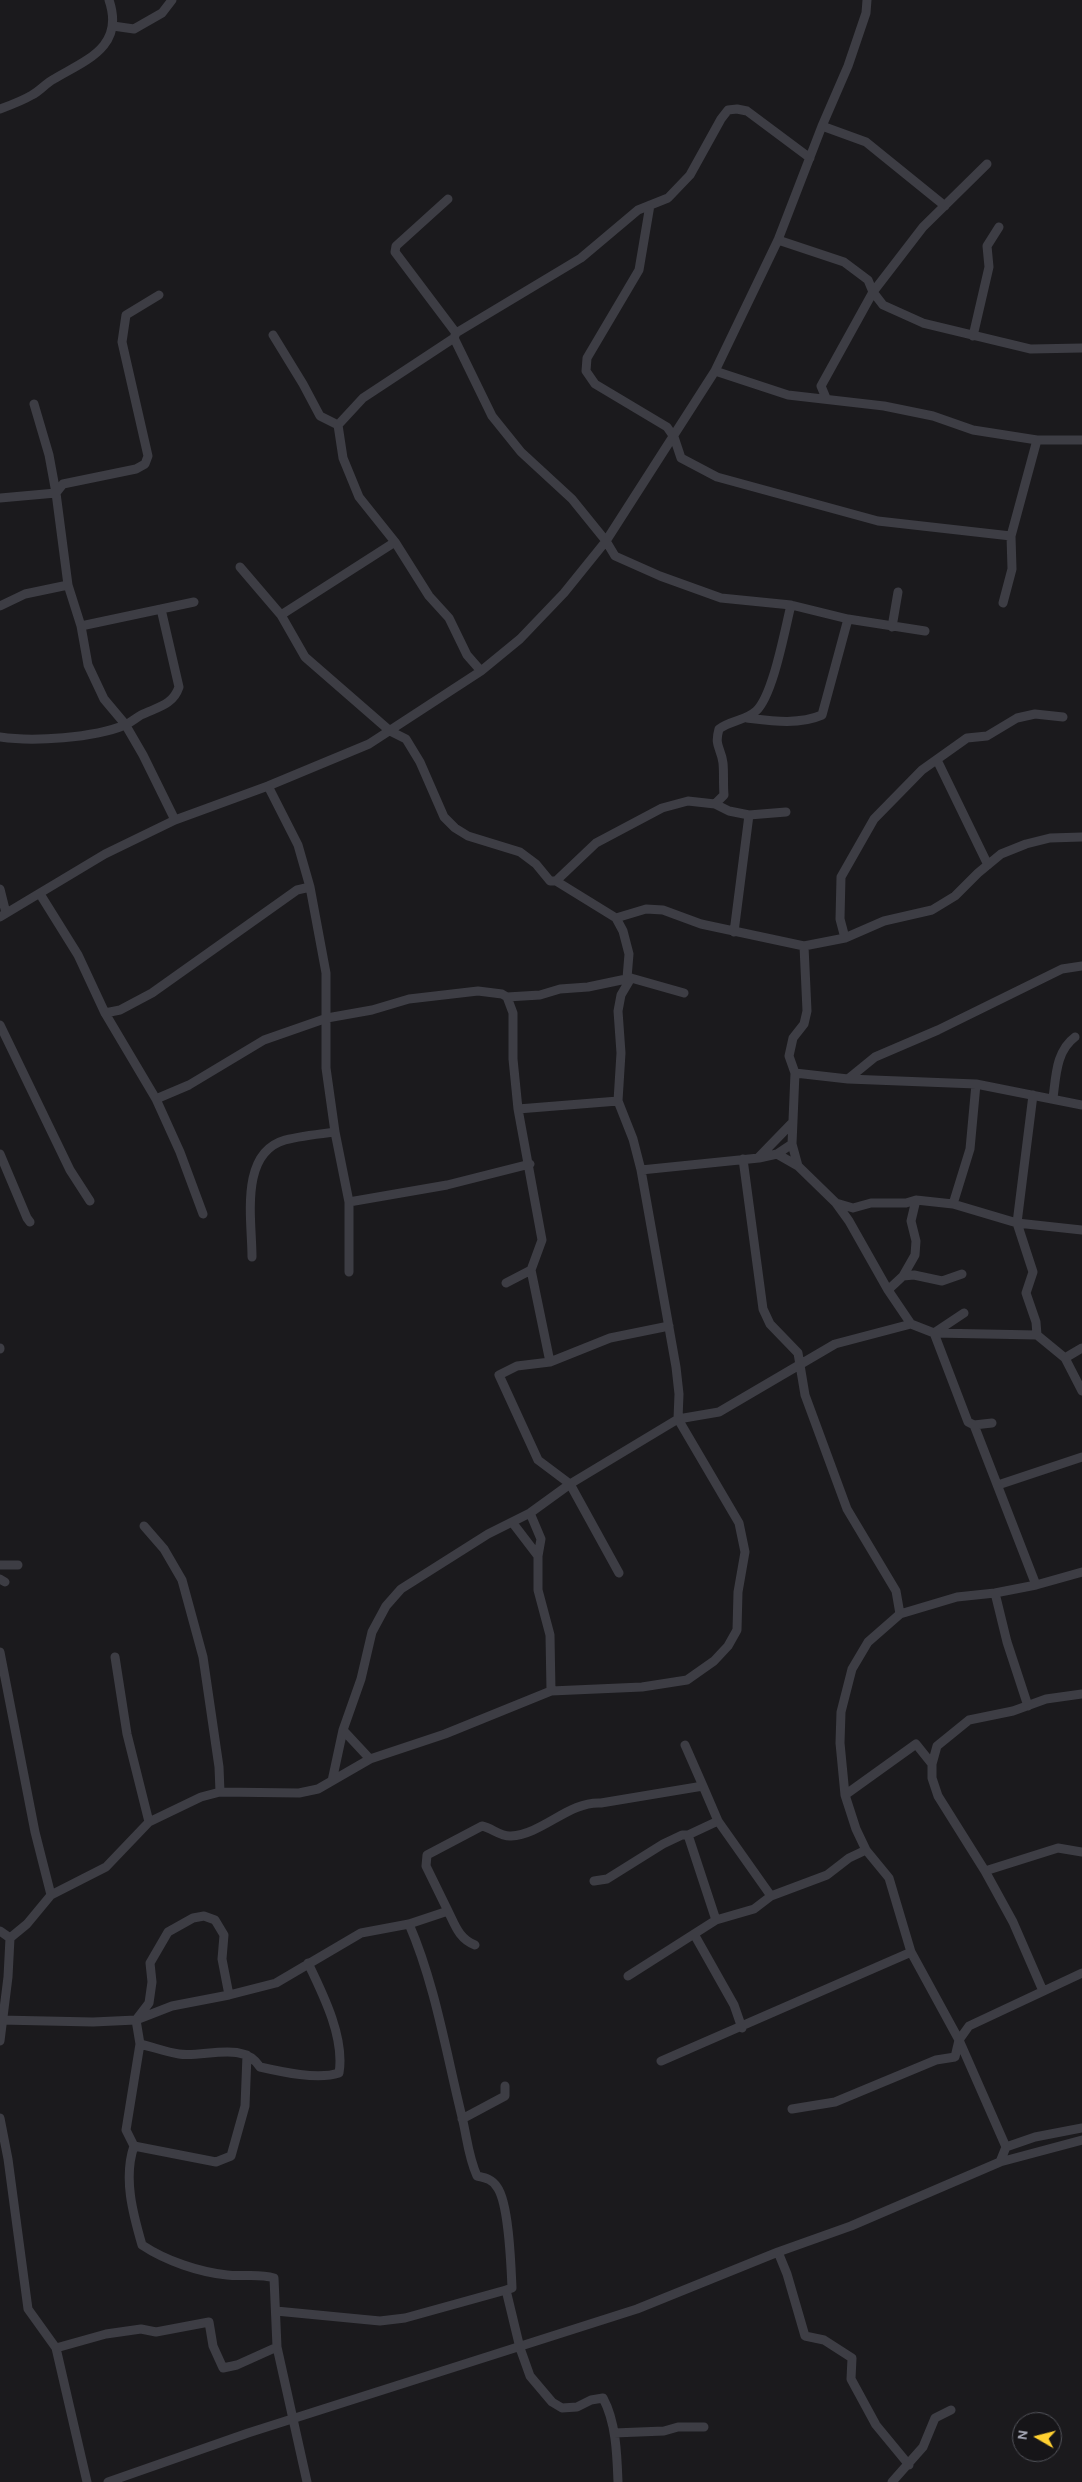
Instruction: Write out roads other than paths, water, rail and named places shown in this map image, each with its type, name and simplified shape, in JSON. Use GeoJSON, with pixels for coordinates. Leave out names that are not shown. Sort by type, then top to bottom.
{"type":"FeatureCollection","features":[{"type":"Feature","properties":{"kind":"street"},"geometry":{"type":"LineString","coordinates":[[0,110],[34,94],[48,82],[81,65],[105,45],[113,26],[109,0]]}},
{"type":"Feature","properties":{"kind":"street"},"geometry":{"type":"LineString","coordinates":[[113,26],[134,29],[162,12],[172,0]]}},
{"type":"Feature","properties":{"kind":"street"},"geometry":{"type":"LineString","coordinates":[[0,889],[3,915],[105,854],[175,820],[336,759],[390,731],[481,671],[526,632],[564,593],[606,541],[715,370],[778,240],[822,126],[848,66],[866,13],[866,0]]}},
{"type":"Feature","properties":{"kind":"street"},"geometry":{"type":"LineString","coordinates":[[338,425],[363,398],[455,336],[581,258],[615,227],[638,210],[668,198],[690,175],[721,119],[728,110],[747,111],[810,158]]}},
{"type":"Feature","properties":{"kind":"street"},"geometry":{"type":"LineString","coordinates":[[822,126],[866,142],[945,206]]}},
{"type":"Feature","properties":{"kind":"street"},"geometry":{"type":"LineString","coordinates":[[826,398],[821,386],[873,292],[923,228],[987,164]]}},
{"type":"Feature","properties":{"kind":"street"},"geometry":{"type":"LineString","coordinates":[[448,199],[396,246],[394,252],[455,336],[492,416],[521,452],[572,499],[606,541],[615,556],[660,576],[721,598],[791,605],[848,619],[925,631]]}},
{"type":"Feature","properties":{"kind":"street"},"geometry":{"type":"LineString","coordinates":[[650,205],[639,270],[587,358],[586,370],[595,384],[667,427],[674,437],[681,458],[717,477],[878,521],[937,526],[1011,536]]}},
{"type":"Feature","properties":{"kind":"street"},"geometry":{"type":"LineString","coordinates":[[973,336],[989,267],[987,246],[999,227]]}},
{"type":"Feature","properties":{"kind":"street"},"geometry":{"type":"LineString","coordinates":[[778,240],[844,262],[868,280],[873,292],[883,305],[923,323],[1031,349],[1082,348],[1082,342]]}},
{"type":"Feature","properties":{"kind":"street"},"geometry":{"type":"LineString","coordinates":[[0,498],[56,493],[63,484],[136,469],[145,464],[148,456],[122,342],[126,315],[159,295]]}},
{"type":"Feature","properties":{"kind":"street"},"geometry":{"type":"LineString","coordinates":[[273,335],[320,416],[338,425]]}},
{"type":"Feature","properties":{"kind":"street"},"geometry":{"type":"LineString","coordinates":[[715,370],[788,395],[826,398],[933,416],[973,430],[1037,440],[1082,440]]}},
{"type":"Feature","properties":{"kind":"street"},"geometry":{"type":"LineString","coordinates":[[34,404],[49,456],[56,493],[68,585],[81,626],[88,666],[104,698],[125,724],[143,755],[175,820]]}},
{"type":"Feature","properties":{"kind":"street"},"geometry":{"type":"LineString","coordinates":[[338,425],[343,458],[359,497],[395,542],[429,596],[449,618],[467,655],[481,671]]}},
{"type":"Feature","properties":{"kind":"street"},"geometry":{"type":"LineString","coordinates":[[1003,603],[1012,569],[1011,536],[1037,440]]}},
{"type":"Feature","properties":{"kind":"street"},"geometry":{"type":"LineString","coordinates":[[281,615],[395,542]]}},
{"type":"Feature","properties":{"kind":"street"},"geometry":{"type":"LineString","coordinates":[[240,567],[281,615],[305,657],[390,731],[406,739],[420,762],[444,818],[468,836],[520,852],[536,864],[550,881],[556,881],[616,918],[623,931],[629,954],[627,978],[684,993]]}},
{"type":"Feature","properties":{"kind":"street"},"geometry":{"type":"LineString","coordinates":[[0,606],[25,594],[68,585]]}},
{"type":"Feature","properties":{"kind":"street"},"geometry":{"type":"LineString","coordinates":[[892,627],[898,592]]}},
{"type":"Feature","properties":{"kind":"street"},"geometry":{"type":"LineString","coordinates":[[81,626],[194,602]]}},
{"type":"Feature","properties":{"kind":"street"},"geometry":{"type":"LineString","coordinates":[[747,718],[758,710],[771,684],[791,605]]}},
{"type":"Feature","properties":{"kind":"street"},"geometry":{"type":"LineString","coordinates":[[0,738],[24,741],[104,732],[169,703],[176,697],[179,687],[161,609]]}},
{"type":"Feature","properties":{"kind":"street"},"geometry":{"type":"LineString","coordinates":[[715,804],[724,795],[722,760],[717,749],[716,739],[719,729],[727,723],[747,718],[786,722],[813,719],[822,715],[848,619]]}},
{"type":"Feature","properties":{"kind":"street"},"geometry":{"type":"LineString","coordinates":[[845,938],[840,919],[839,893],[841,877],[874,819],[922,770],[967,738],[987,736],[1017,718],[1035,714],[1063,717]]}},
{"type":"Feature","properties":{"kind":"street"},"geometry":{"type":"LineString","coordinates":[[937,760],[988,865]]}},
{"type":"Feature","properties":{"kind":"street"},"geometry":{"type":"LineString","coordinates":[[268,786],[298,845],[310,888],[326,973],[326,1068],[335,1132],[349,1202],[349,1272]]}},
{"type":"Feature","properties":{"kind":"street"},"geometry":{"type":"LineString","coordinates":[[556,881],[596,843],[654,812],[688,801],[715,804],[730,811],[749,815],[786,812]]}},
{"type":"Feature","properties":{"kind":"street"},"geometry":{"type":"LineString","coordinates":[[734,932],[749,815]]}},
{"type":"Feature","properties":{"kind":"street"},"geometry":{"type":"LineString","coordinates":[[616,918],[646,909],[663,910],[701,924],[804,946],[845,938],[884,921],[932,910],[955,896],[1001,854],[1026,844],[1050,838],[1082,837]]}},
{"type":"Feature","properties":{"kind":"street"},"geometry":{"type":"LineString","coordinates":[[105,1013],[120,1010],[152,993],[297,890],[310,888]]}},
{"type":"Feature","properties":{"kind":"street"},"geometry":{"type":"LineString","coordinates":[[40,894],[78,955],[105,1013],[156,1099],[180,1152],[203,1214]]}},
{"type":"Feature","properties":{"kind":"street"},"geometry":{"type":"LineString","coordinates":[[798,1166],[792,1144],[795,1073],[789,1056],[793,1038],[804,1024],[808,1011],[804,946]]}},
{"type":"Feature","properties":{"kind":"street"},"geometry":{"type":"LineString","coordinates":[[848,1079],[875,1057],[938,1030],[1062,969],[1082,966]]}},
{"type":"Feature","properties":{"kind":"street"},"geometry":{"type":"LineString","coordinates":[[156,1099],[189,1085],[264,1040],[327,1018],[372,1010],[409,999],[478,991],[502,994],[507,997],[540,996],[560,989],[588,987],[631,978]]}},
{"type":"Feature","properties":{"kind":"street"},"geometry":{"type":"LineString","coordinates":[[0,2041],[10,1938],[27,1924],[51,1895],[106,1867],[149,1822],[201,1797],[220,1792],[299,1793],[318,1789],[370,1759],[445,1734],[551,1691],[642,1687],[687,1680],[714,1661],[728,1646],[736,1630],[738,1592],[745,1552],[740,1523],[678,1419],[679,1394],[669,1326],[641,1170],[633,1139],[618,1101],[621,1053],[618,1011],[621,996],[631,978]]}},
{"type":"Feature","properties":{"kind":"street"},"geometry":{"type":"LineString","coordinates":[[507,997],[513,1013],[518,1109],[530,1164],[542,1240],[531,1270],[550,1362]]}},
{"type":"Feature","properties":{"kind":"street"},"geometry":{"type":"LineString","coordinates":[[0,1024],[70,1170],[90,1201]]}},
{"type":"Feature","properties":{"kind":"street"},"geometry":{"type":"LineString","coordinates":[[1053,1098],[1059,1058],[1066,1044],[1075,1037]]}},
{"type":"Feature","properties":{"kind":"street"},"geometry":{"type":"LineString","coordinates":[[795,1073],[848,1079],[976,1084],[1082,1105]]}},
{"type":"Feature","properties":{"kind":"street"},"geometry":{"type":"LineString","coordinates":[[953,1204],[970,1149],[976,1084]]}},
{"type":"Feature","properties":{"kind":"street"},"geometry":{"type":"LineString","coordinates":[[1033,1095],[1017,1224],[1033,1272],[1026,1293],[1036,1322],[1037,1336]]}},
{"type":"Feature","properties":{"kind":"street"},"geometry":{"type":"LineString","coordinates":[[518,1109],[618,1101]]}},
{"type":"Feature","properties":{"kind":"street"},"geometry":{"type":"LineString","coordinates":[[759,1158],[792,1123]]}},
{"type":"Feature","properties":{"kind":"street"},"geometry":{"type":"LineString","coordinates":[[252,1257],[251,1179],[259,1159],[270,1147],[284,1140],[335,1132]]}},
{"type":"Feature","properties":{"kind":"street"},"geometry":{"type":"LineString","coordinates":[[641,1170],[759,1158],[778,1154],[792,1144]]}},
{"type":"Feature","properties":{"kind":"street"},"geometry":{"type":"LineString","coordinates":[[0,1154],[30,1222]]}},
{"type":"Feature","properties":{"kind":"street"},"geometry":{"type":"LineString","coordinates":[[778,1154],[798,1166],[836,1203],[849,1221],[888,1290],[911,1324],[934,1333],[1037,1336],[1066,1358],[1082,1391]]}},
{"type":"Feature","properties":{"kind":"street"},"geometry":{"type":"LineString","coordinates":[[743,1159],[763,1309],[770,1324],[798,1352],[805,1395],[847,1509],[896,1591],[900,1614]]}},
{"type":"Feature","properties":{"kind":"street"},"geometry":{"type":"LineString","coordinates":[[349,1202],[447,1185],[530,1164]]}},
{"type":"Feature","properties":{"kind":"street"},"geometry":{"type":"LineString","coordinates":[[888,1290],[903,1276],[914,1255],[916,1242],[911,1221],[916,1200]]}},
{"type":"Feature","properties":{"kind":"street"},"geometry":{"type":"LineString","coordinates":[[836,1203],[853,1208],[871,1203],[916,1200],[953,1204],[1017,1224],[1082,1230]]}},
{"type":"Feature","properties":{"kind":"street"},"geometry":{"type":"LineString","coordinates":[[849,1221],[853,1208]]}},
{"type":"Feature","properties":{"kind":"street"},"geometry":{"type":"LineString","coordinates":[[506,1283],[531,1270]]}},
{"type":"Feature","properties":{"kind":"street"},"geometry":{"type":"LineString","coordinates":[[903,1276],[914,1275],[942,1281],[962,1274]]}},
{"type":"Feature","properties":{"kind":"street"},"geometry":{"type":"LineString","coordinates":[[934,1333],[964,1313]]}},
{"type":"Feature","properties":{"kind":"street"},"geometry":{"type":"LineString","coordinates":[[332,1781],[344,1730],[361,1679],[372,1632],[386,1606],[401,1589],[488,1534],[530,1513],[570,1484],[678,1419],[718,1412],[835,1344],[911,1324]]}},
{"type":"Feature","properties":{"kind":"street"},"geometry":{"type":"LineString","coordinates":[[619,1572],[570,1484],[538,1460],[499,1376],[517,1366],[550,1362],[610,1338],[669,1326]]}},
{"type":"Feature","properties":{"kind":"street"},"geometry":{"type":"LineString","coordinates":[[934,1333],[965,1416],[974,1424],[1036,1585]]}},
{"type":"Feature","properties":{"kind":"street"},"geometry":{"type":"LineString","coordinates":[[1066,1358],[1082,1348]]}},
{"type":"Feature","properties":{"kind":"street"},"geometry":{"type":"LineString","coordinates":[[974,1424],[992,1423]]}},
{"type":"Feature","properties":{"kind":"street"},"geometry":{"type":"LineString","coordinates":[[998,1484],[1082,1457]]}},
{"type":"Feature","properties":{"kind":"street"},"geometry":{"type":"LineString","coordinates":[[530,1513],[541,1539],[538,1556],[538,1590],[550,1635],[551,1691]]}},
{"type":"Feature","properties":{"kind":"street"},"geometry":{"type":"LineString","coordinates":[[512,1522],[538,1556]]}},
{"type":"Feature","properties":{"kind":"street"},"geometry":{"type":"LineString","coordinates":[[144,1526],[164,1549],[182,1580],[202,1657],[219,1767],[220,1792]]}},
{"type":"Feature","properties":{"kind":"street"},"geometry":{"type":"LineString","coordinates":[[0,1565],[18,1565]]}},
{"type":"Feature","properties":{"kind":"street"},"geometry":{"type":"LineString","coordinates":[[1000,2162],[1006,2147],[959,2040],[911,1952],[889,1878],[866,1850],[856,1830],[845,1795],[840,1743],[841,1712],[852,1669],[868,1642],[900,1614],[957,1597],[995,1593],[1036,1585],[1082,1572]]}},
{"type":"Feature","properties":{"kind":"street"},"geometry":{"type":"LineString","coordinates":[[995,1593],[1007,1642],[1028,1706]]}},
{"type":"Feature","properties":{"kind":"street"},"geometry":{"type":"LineString","coordinates":[[0,1652],[35,1832],[51,1895]]}},
{"type":"Feature","properties":{"kind":"street"},"geometry":{"type":"LineString","coordinates":[[114,1657],[127,1734],[149,1822]]}},
{"type":"Feature","properties":{"kind":"street"},"geometry":{"type":"LineString","coordinates":[[1043,1991],[1013,1922],[986,1871],[938,1796],[932,1778],[932,1764],[937,1746],[969,1720],[1013,1711],[1046,1699],[1082,1694]]}},
{"type":"Feature","properties":{"kind":"street"},"geometry":{"type":"LineString","coordinates":[[344,1730],[370,1759]]}},
{"type":"Feature","properties":{"kind":"street"},"geometry":{"type":"LineString","coordinates":[[845,1795],[916,1744],[932,1764]]}},
{"type":"Feature","properties":{"kind":"street"},"geometry":{"type":"LineString","coordinates":[[685,1745],[718,1821],[772,1896]]}},
{"type":"Feature","properties":{"kind":"street"},"geometry":{"type":"LineString","coordinates":[[475,1945],[466,1941],[459,1934],[426,1866],[427,1855],[482,1826],[494,1829],[502,1835],[511,1836],[542,1827],[591,1802],[601,1803],[703,1786]]}},
{"type":"Feature","properties":{"kind":"street"},"geometry":{"type":"LineString","coordinates":[[594,1881],[607,1879],[663,1844],[718,1821]]}},
{"type":"Feature","properties":{"kind":"street"},"geometry":{"type":"LineString","coordinates":[[688,1835],[716,1920]]}},
{"type":"Feature","properties":{"kind":"street"},"geometry":{"type":"LineString","coordinates":[[986,1871],[1058,1848],[1082,1852]]}},
{"type":"Feature","properties":{"kind":"street"},"geometry":{"type":"LineString","coordinates":[[628,1976],[716,1920],[754,1910],[772,1896],[827,1875],[849,1858],[866,1850]]}},
{"type":"Feature","properties":{"kind":"street"},"geometry":{"type":"LineString","coordinates":[[1,2020],[93,2022],[136,2020],[172,2006],[229,1995],[276,1983],[294,1975],[308,1963],[361,1933],[409,1924],[448,1911]]}},
{"type":"Feature","properties":{"kind":"street"},"geometry":{"type":"LineString","coordinates":[[229,1995],[222,1959],[224,1935],[214,1920],[204,1916],[193,1918],[168,1932],[150,1963],[152,1982],[149,2003],[136,2020],[140,2044],[126,2130],[134,2146],[130,2157],[130,2195],[142,2245],[158,2256],[202,2270],[227,2275],[263,2274],[274,2278],[277,2347],[307,2482]]}},
{"type":"Feature","properties":{"kind":"street"},"geometry":{"type":"LineString","coordinates":[[276,2311],[380,2320],[405,2318],[512,2288],[504,2208],[499,2188],[490,2179],[477,2176],[469,2158],[462,2119],[421,1953],[409,1924]]}},
{"type":"Feature","properties":{"kind":"street"},"geometry":{"type":"LineString","coordinates":[[0,1932],[10,1938]]}},
{"type":"Feature","properties":{"kind":"street"},"geometry":{"type":"LineString","coordinates":[[694,1934],[734,2005],[742,2028]]}},
{"type":"Feature","properties":{"kind":"street"},"geometry":{"type":"LineString","coordinates":[[661,2061],[742,2028],[911,1952]]}},
{"type":"Feature","properties":{"kind":"street"},"geometry":{"type":"LineString","coordinates":[[140,2044],[180,2054],[227,2052],[247,2055],[255,2060],[260,2067],[273,2070],[315,2076],[330,2076],[339,2073],[341,2062],[334,2027],[323,1995],[308,1963]]}},
{"type":"Feature","properties":{"kind":"street"},"geometry":{"type":"LineString","coordinates":[[792,2109],[835,2102],[936,2060],[955,2057],[959,2040],[969,2026],[1082,1973]]}},
{"type":"Feature","properties":{"kind":"street"},"geometry":{"type":"LineString","coordinates":[[134,2146],[216,2162],[231,2156],[245,2106],[247,2055]]}},
{"type":"Feature","properties":{"kind":"street"},"geometry":{"type":"LineString","coordinates":[[462,2119],[505,2096],[505,2086]]}},
{"type":"Feature","properties":{"kind":"street"},"geometry":{"type":"LineString","coordinates":[[0,2118],[8,2160],[28,2309],[56,2348],[87,2482]]}},
{"type":"Feature","properties":{"kind":"street"},"geometry":{"type":"LineString","coordinates":[[1006,2147],[1035,2137],[1082,2128]]}},
{"type":"Feature","properties":{"kind":"street"},"geometry":{"type":"LineString","coordinates":[[108,2482],[292,2419],[638,2309],[778,2252],[852,2226],[1000,2162],[1082,2140]]}},
{"type":"Feature","properties":{"kind":"street"},"geometry":{"type":"LineString","coordinates":[[778,2252],[787,2274],[805,2336],[824,2340],[852,2358],[851,2379],[876,2424],[909,2465]]}},
{"type":"Feature","properties":{"kind":"street"},"geometry":{"type":"LineString","coordinates":[[506,2290],[520,2348],[530,2376],[552,2402],[562,2408],[577,2407],[591,2400],[603,2398],[610,2411],[614,2433],[618,2482]]}},
{"type":"Feature","properties":{"kind":"street"},"geometry":{"type":"LineString","coordinates":[[56,2348],[106,2334],[141,2329],[156,2332],[209,2322],[213,2346],[223,2368],[238,2365],[277,2347]]}},
{"type":"Feature","properties":{"kind":"street"},"geometry":{"type":"LineString","coordinates":[[892,2482],[923,2447],[935,2418],[951,2410]]}},
{"type":"Feature","properties":{"kind":"street"},"geometry":{"type":"LineString","coordinates":[[614,2433],[664,2431],[678,2427],[704,2427]]}}]}
